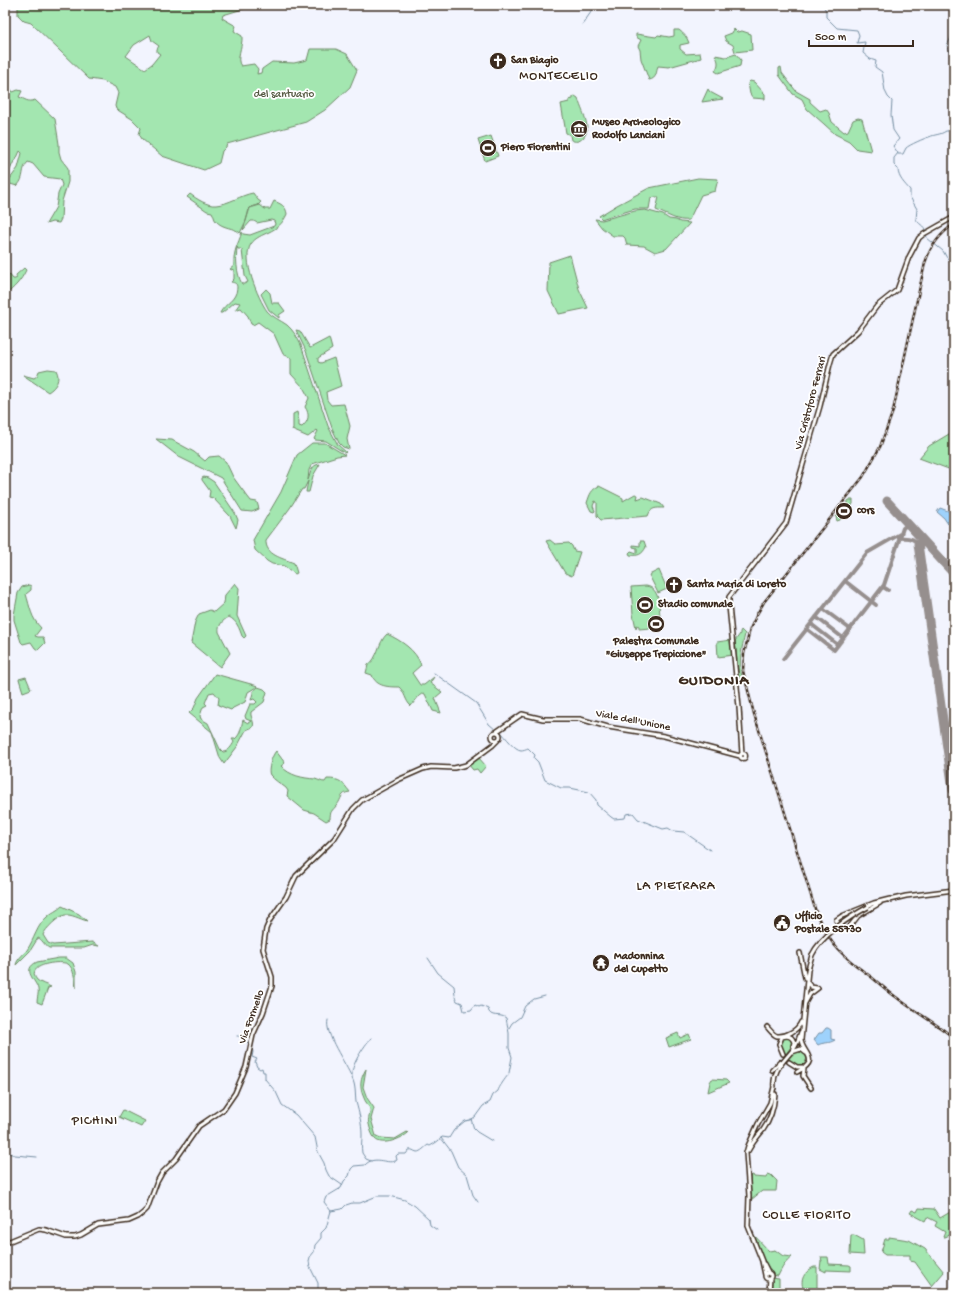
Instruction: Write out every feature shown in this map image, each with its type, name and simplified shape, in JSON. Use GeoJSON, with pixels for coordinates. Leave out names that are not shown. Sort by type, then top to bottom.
{"type":"FeatureCollection","features":[{"type":"Feature","properties":{"kind":"main road","name":"Via Cristoforo Ferrari"},"geometry":{"type":"LineString","coordinates":[[741,755],[739,707],[729,598],[787,522],[833,355],[859,330],[877,306],[898,290],[910,254],[918,241],[926,233],[954,217]]}},
{"type":"Feature","properties":{"kind":"main road","name":"Viale dell'Unione"},"geometry":{"type":"LineString","coordinates":[[502,729],[521,714],[543,719],[581,719],[608,727],[664,736],[741,755]]}},
{"type":"Feature","properties":{"kind":"main road"},"geometry":{"type":"LineString","coordinates":[[494,745],[492,735],[502,729]]}},
{"type":"Feature","properties":{"kind":"main road"},"geometry":{"type":"LineString","coordinates":[[493,738],[498,740],[500,738],[502,729]]}},
{"type":"Feature","properties":{"kind":"main road"},"geometry":{"type":"LineString","coordinates":[[496,732],[500,735]]}},
{"type":"Feature","properties":{"kind":"main road","name":"Via Formello"},"geometry":{"type":"LineString","coordinates":[[5,1243],[39,1229],[47,1230],[66,1238],[75,1237],[98,1225],[128,1221],[143,1214],[147,1209],[156,1183],[161,1174],[176,1159],[199,1126],[224,1109],[234,1094],[246,1067],[254,1034],[272,986],[272,978],[263,950],[266,929],[270,919],[286,898],[296,876],[333,841],[353,809],[363,800],[398,780],[423,769],[432,767],[452,768],[465,765],[494,745],[498,740]]}},
{"type":"Feature","properties":{"kind":"main road"},"geometry":{"type":"LineString","coordinates":[[880,903],[858,916],[848,929],[843,928],[836,920],[874,902],[954,890]]}},
{"type":"Feature","properties":{"kind":"main road"},"geometry":{"type":"LineString","coordinates":[[789,1062],[797,1067],[804,1067],[810,1058],[801,1043],[801,1032],[807,978],[812,955],[823,939],[852,917],[868,907],[890,899]]}},
{"type":"Feature","properties":{"kind":"main road"},"geometry":{"type":"LineString","coordinates":[[800,953],[805,976],[805,994]]}},
{"type":"Feature","properties":{"kind":"main road"},"geometry":{"type":"LineString","coordinates":[[803,1008],[809,995],[818,988],[810,987],[807,978]]}},
{"type":"Feature","properties":{"kind":"main road"},"geometry":{"type":"LineString","coordinates":[[767,1027],[777,1036],[790,1033],[799,1027],[802,1016]]}},
{"type":"Feature","properties":{"kind":"main road"},"geometry":{"type":"LineString","coordinates":[[772,1070],[784,1060],[797,1044],[801,1032]]}},
{"type":"Feature","properties":{"kind":"main road"},"geometry":{"type":"LineString","coordinates":[[783,1054],[779,1043],[780,1039],[786,1036],[791,1037],[794,1042],[790,1053]]}},
{"type":"Feature","properties":{"kind":"main road"},"geometry":{"type":"LineString","coordinates":[[790,1053],[799,1049],[805,1052],[808,1059],[804,1067],[803,1076],[811,1088]]}},
{"type":"Feature","properties":{"kind":"main road"},"geometry":{"type":"LineString","coordinates":[[772,1064],[778,1065]]}},
{"type":"Feature","properties":{"kind":"main road"},"geometry":{"type":"LineString","coordinates":[[747,1160],[750,1146],[767,1124],[774,1106],[775,1076],[778,1065]]}},
{"type":"Feature","properties":{"kind":"main road"},"geometry":{"type":"LineString","coordinates":[[769,1292],[768,1279],[771,1276],[762,1261],[748,1225],[749,1196],[747,1160],[748,1148],[760,1120],[770,1103],[774,1087]]}},
{"type":"Feature","properties":{"kind":"main road"},"geometry":{"type":"LineString","coordinates":[[760,1120],[767,1124]]}},
{"type":"Feature","properties":{"kind":"main road"},"geometry":{"type":"LineString","coordinates":[[762,1261],[765,1278],[768,1279]]}},
{"type":"Feature","properties":{"kind":"main road"},"geometry":{"type":"LineString","coordinates":[[765,1275],[767,1273],[769,1274]]}},
{"type":"Feature","properties":{"kind":"green space","name":"del santuario"},"geometry":{"type":"Polygon","coordinates":[[[18,5],[256,5],[223,15],[222,18],[236,26],[234,31],[242,36],[239,56],[239,63],[241,66],[254,64],[258,69],[257,74],[261,73],[262,69],[272,62],[294,63],[307,60],[310,49],[336,49],[347,54],[357,70],[350,87],[325,110],[306,122],[227,144],[222,151],[219,163],[204,170],[162,156],[142,139],[139,134],[141,128],[132,119],[116,109],[115,106],[118,93],[115,87],[103,81],[89,79],[31,23],[24,21],[18,15],[18,5]],[[150,35],[134,45],[126,56],[145,69],[152,64],[160,54],[157,52],[159,46],[152,41],[150,35]]]}},
{"type":"Feature","properties":{"kind":"green space"},"geometry":{"type":"Polygon","coordinates":[[[734,29],[737,32],[742,31],[751,34],[752,50],[735,52],[733,45],[726,41],[724,36],[732,33],[734,29]]]}},
{"type":"Feature","properties":{"kind":"green space"},"geometry":{"type":"Polygon","coordinates":[[[674,30],[681,31],[689,43],[680,45],[680,49],[686,54],[700,53],[701,58],[669,67],[658,66],[655,77],[649,80],[638,46],[641,40],[636,37],[636,34],[669,37],[674,36],[674,30]]]}},
{"type":"Feature","properties":{"kind":"green space"},"geometry":{"type":"Polygon","coordinates":[[[736,54],[741,60],[740,66],[718,73],[715,71],[718,63],[715,55],[726,57],[736,54]]]}},
{"type":"Feature","properties":{"kind":"green space"},"geometry":{"type":"Polygon","coordinates":[[[781,67],[782,73],[796,91],[810,99],[810,102],[820,111],[826,109],[832,122],[844,132],[848,131],[853,120],[858,118],[862,119],[871,151],[857,149],[849,141],[835,134],[807,109],[802,99],[793,94],[779,75],[779,68],[781,67]]]}},
{"type":"Feature","properties":{"kind":"green space"},"geometry":{"type":"Polygon","coordinates":[[[750,81],[754,82],[765,94],[765,99],[753,98],[750,94],[748,83],[750,81]]]}},
{"type":"Feature","properties":{"kind":"green space"},"geometry":{"type":"Polygon","coordinates":[[[10,88],[13,92],[18,90],[22,91],[19,97],[28,101],[35,100],[55,119],[59,152],[61,159],[68,168],[68,182],[62,201],[61,219],[59,223],[52,222],[46,224],[56,207],[58,194],[62,185],[60,179],[44,177],[33,164],[28,162],[24,168],[20,183],[17,186],[7,183],[18,168],[22,153],[20,151],[10,170],[5,176],[5,89],[10,88]]]}},
{"type":"Feature","properties":{"kind":"green space"},"geometry":{"type":"Polygon","coordinates":[[[708,89],[710,92],[723,99],[702,102],[708,89]]]}},
{"type":"Feature","properties":{"kind":"green space"},"geometry":{"type":"Polygon","coordinates":[[[575,96],[578,98],[587,124],[586,134],[583,138],[576,141],[571,140],[570,135],[566,133],[561,104],[569,102],[569,100],[573,99],[575,96]]]}},
{"type":"Feature","properties":{"kind":"green space","name":"Piero Fiorentini"},"geometry":{"type":"Polygon","coordinates":[[[491,136],[498,156],[485,161],[478,140],[491,136]]]}},
{"type":"Feature","properties":{"kind":"green space"},"geometry":{"type":"Polygon","coordinates":[[[698,178],[718,179],[715,191],[701,195],[689,220],[676,219],[656,210],[659,197],[651,198],[649,209],[635,209],[602,219],[599,216],[649,188],[698,178]]]}},
{"type":"Feature","properties":{"kind":"green space"},"geometry":{"type":"Polygon","coordinates":[[[253,193],[261,202],[249,209],[246,221],[240,233],[219,224],[215,220],[212,212],[207,211],[187,197],[190,194],[206,203],[216,205],[253,193]]]}},
{"type":"Feature","properties":{"kind":"green space"},"geometry":{"type":"Polygon","coordinates":[[[274,201],[284,207],[287,214],[279,226],[259,237],[251,244],[248,251],[248,259],[255,288],[267,311],[289,327],[301,345],[328,426],[338,445],[346,452],[345,453],[326,441],[315,440],[317,430],[308,437],[292,430],[293,414],[297,412],[299,426],[302,427],[306,422],[308,415],[305,407],[309,398],[303,387],[291,374],[291,358],[283,354],[274,334],[258,322],[253,325],[251,324],[248,316],[241,308],[235,310],[240,303],[235,302],[220,313],[235,296],[237,285],[231,282],[234,279],[234,269],[230,269],[234,266],[235,252],[242,232],[243,234],[250,235],[274,226],[275,224],[274,221],[271,220],[257,223],[251,221],[243,230],[250,208],[260,205],[265,209],[270,209],[274,201]],[[237,247],[238,270],[240,280],[242,284],[244,284],[248,282],[245,276],[242,250],[238,249],[237,247]]]}},
{"type":"Feature","properties":{"kind":"green space"},"geometry":{"type":"Polygon","coordinates":[[[645,210],[663,215],[669,219],[690,223],[666,249],[655,252],[644,246],[627,245],[623,236],[613,236],[602,228],[595,219],[602,220],[635,211],[645,210]]]}},
{"type":"Feature","properties":{"kind":"green space"},"geometry":{"type":"Polygon","coordinates":[[[570,255],[579,289],[588,308],[559,314],[548,291],[549,262],[570,255]]]}},
{"type":"Feature","properties":{"kind":"green space"},"geometry":{"type":"Polygon","coordinates":[[[24,268],[26,270],[20,281],[5,295],[5,274],[9,274],[13,279],[15,279],[17,278],[16,275],[24,268]]]}},
{"type":"Feature","properties":{"kind":"green space"},"geometry":{"type":"Polygon","coordinates":[[[266,289],[270,293],[272,303],[279,303],[285,311],[279,315],[279,318],[269,310],[261,294],[266,289]]]}},
{"type":"Feature","properties":{"kind":"green space"},"geometry":{"type":"Polygon","coordinates":[[[296,330],[300,331],[310,348],[329,338],[332,349],[318,358],[318,362],[321,363],[334,358],[341,386],[326,392],[327,400],[331,405],[344,404],[350,426],[347,439],[349,449],[343,447],[339,443],[332,428],[306,351],[296,330]]]}},
{"type":"Feature","properties":{"kind":"green space"},"geometry":{"type":"Polygon","coordinates":[[[48,369],[56,370],[58,380],[53,388],[48,392],[23,375],[34,378],[37,376],[39,371],[48,369]]]}},
{"type":"Feature","properties":{"kind":"green space"},"geometry":{"type":"Polygon","coordinates":[[[954,431],[954,471],[919,458],[929,446],[954,431]]]}},
{"type":"Feature","properties":{"kind":"green space"},"geometry":{"type":"Polygon","coordinates":[[[156,439],[172,440],[194,452],[205,461],[209,457],[219,456],[226,462],[233,477],[251,501],[257,502],[259,509],[252,512],[242,511],[221,478],[179,457],[156,439]]]}},
{"type":"Feature","properties":{"kind":"green space"},"geometry":{"type":"Polygon","coordinates":[[[312,443],[325,443],[345,455],[312,464],[309,470],[308,480],[313,467],[320,464],[313,476],[309,492],[306,492],[308,481],[304,489],[302,489],[266,540],[266,545],[271,553],[294,563],[297,573],[295,574],[284,566],[272,564],[267,561],[255,550],[253,540],[281,492],[297,455],[312,443]]]}},
{"type":"Feature","properties":{"kind":"green space"},"geometry":{"type":"Polygon","coordinates":[[[204,477],[214,482],[235,513],[238,520],[236,528],[230,516],[213,498],[209,497],[210,491],[202,480],[204,477]]]}},
{"type":"Feature","properties":{"kind":"green space"},"geometry":{"type":"Polygon","coordinates":[[[599,486],[623,498],[623,501],[635,494],[638,495],[637,499],[643,497],[661,504],[664,508],[656,508],[652,510],[648,516],[601,520],[597,516],[597,502],[595,501],[593,506],[594,512],[591,511],[587,503],[591,493],[599,486]]]}},
{"type":"Feature","properties":{"kind":"green space","name":"cors"},"geometry":{"type":"Polygon","coordinates":[[[849,500],[853,500],[853,504],[840,520],[837,521],[836,517],[849,500]]]}},
{"type":"Feature","properties":{"kind":"green space"},"geometry":{"type":"Polygon","coordinates":[[[550,540],[555,544],[569,543],[574,551],[580,552],[572,576],[565,573],[546,541],[550,540]]]}},
{"type":"Feature","properties":{"kind":"green space"},"geometry":{"type":"Polygon","coordinates":[[[640,541],[644,541],[646,547],[643,552],[640,554],[630,555],[629,553],[631,551],[637,553],[637,548],[633,547],[633,545],[640,546],[640,541]]]}},
{"type":"Feature","properties":{"kind":"green space"},"geometry":{"type":"Polygon","coordinates":[[[659,570],[667,589],[658,593],[649,575],[659,570]]]}},
{"type":"Feature","properties":{"kind":"green space"},"geometry":{"type":"Polygon","coordinates":[[[235,583],[239,588],[237,616],[246,636],[244,638],[242,636],[236,623],[229,617],[221,623],[219,632],[230,653],[220,667],[191,643],[195,622],[199,614],[210,610],[214,612],[224,603],[225,595],[235,583]]]}},
{"type":"Feature","properties":{"kind":"green space"},"geometry":{"type":"Polygon","coordinates":[[[29,585],[31,586],[31,590],[26,594],[33,616],[41,628],[35,636],[43,637],[45,643],[38,650],[31,642],[23,644],[21,642],[14,620],[18,593],[22,587],[29,585]]]}},
{"type":"Feature","properties":{"kind":"green space","name":"Stadio comunale"},"geometry":{"type":"Polygon","coordinates":[[[631,587],[651,587],[654,590],[658,598],[660,617],[651,624],[651,628],[639,629],[639,626],[637,625],[636,628],[633,614],[631,587]]]}},
{"type":"Feature","properties":{"kind":"green space"},"geometry":{"type":"Polygon","coordinates":[[[741,630],[745,634],[740,661],[742,677],[739,679],[735,641],[741,630]]]}},
{"type":"Feature","properties":{"kind":"green space"},"geometry":{"type":"Polygon","coordinates":[[[387,634],[407,646],[419,660],[421,665],[412,673],[420,685],[424,685],[434,677],[430,683],[442,692],[435,698],[441,713],[433,711],[425,694],[423,693],[419,696],[411,706],[407,702],[403,691],[399,687],[383,686],[376,682],[372,675],[366,673],[368,665],[374,659],[384,637],[387,634]]]}},
{"type":"Feature","properties":{"kind":"green space"},"geometry":{"type":"Polygon","coordinates":[[[731,640],[733,655],[718,657],[717,642],[731,640]]]}},
{"type":"Feature","properties":{"kind":"green space"},"geometry":{"type":"Polygon","coordinates":[[[215,674],[258,686],[248,692],[245,702],[231,710],[218,705],[219,698],[214,692],[209,693],[205,703],[207,705],[203,707],[200,716],[201,719],[208,723],[220,749],[223,752],[228,750],[234,742],[232,739],[235,739],[238,735],[243,720],[248,723],[251,721],[246,719],[245,716],[250,704],[255,704],[257,702],[254,699],[251,700],[253,691],[258,687],[267,692],[264,702],[251,712],[253,727],[246,730],[237,747],[224,764],[220,758],[212,732],[189,713],[194,708],[198,698],[215,674]]]}},
{"type":"Feature","properties":{"kind":"green space"},"geometry":{"type":"Polygon","coordinates":[[[26,677],[31,689],[23,692],[19,679],[26,677]]]}},
{"type":"Feature","properties":{"kind":"green space"},"geometry":{"type":"Polygon","coordinates":[[[276,751],[285,763],[281,766],[288,772],[297,776],[324,782],[327,779],[343,783],[350,792],[343,795],[339,803],[330,814],[330,819],[326,821],[314,813],[304,810],[287,796],[288,791],[286,788],[270,775],[270,763],[276,751]]]}},
{"type":"Feature","properties":{"kind":"green space"},"geometry":{"type":"Polygon","coordinates":[[[478,757],[486,766],[480,773],[477,769],[473,770],[468,764],[478,757]]]}},
{"type":"Feature","properties":{"kind":"green space"},"geometry":{"type":"Polygon","coordinates":[[[62,906],[79,914],[87,921],[70,915],[62,916],[52,923],[44,932],[43,935],[48,943],[53,945],[92,942],[99,946],[93,945],[84,948],[49,948],[38,938],[30,951],[16,965],[27,950],[38,928],[44,920],[62,906]]]}},
{"type":"Feature","properties":{"kind":"green space"},"geometry":{"type":"Polygon","coordinates":[[[66,958],[73,963],[76,972],[76,988],[73,972],[68,964],[45,964],[35,970],[34,975],[38,981],[51,987],[48,988],[42,1004],[37,1002],[38,989],[31,975],[30,968],[37,962],[66,958]]]}},
{"type":"Feature","properties":{"kind":"green space"},"geometry":{"type":"Polygon","coordinates":[[[678,1033],[680,1038],[689,1034],[691,1039],[669,1047],[666,1038],[678,1033]]]}},
{"type":"Feature","properties":{"kind":"green space"},"geometry":{"type":"Polygon","coordinates":[[[784,1037],[792,1039],[793,1044],[785,1055],[780,1047],[780,1041],[784,1037]]]}},
{"type":"Feature","properties":{"kind":"green space"},"geometry":{"type":"Polygon","coordinates":[[[799,1050],[805,1052],[807,1058],[804,1065],[801,1066],[793,1064],[788,1059],[793,1052],[799,1050]]]}},
{"type":"Feature","properties":{"kind":"green space"},"geometry":{"type":"Polygon","coordinates":[[[366,1069],[363,1087],[367,1098],[374,1108],[371,1119],[376,1136],[395,1139],[407,1132],[408,1133],[402,1137],[392,1141],[382,1142],[375,1139],[373,1136],[369,1122],[370,1109],[362,1094],[361,1087],[362,1076],[366,1069]]]}},
{"type":"Feature","properties":{"kind":"green space"},"geometry":{"type":"Polygon","coordinates":[[[712,1079],[726,1080],[729,1083],[708,1092],[712,1079]]]}},
{"type":"Feature","properties":{"kind":"green space"},"geometry":{"type":"Polygon","coordinates":[[[123,1110],[145,1121],[141,1127],[119,1117],[123,1110]]]}},
{"type":"Feature","properties":{"kind":"green space"},"geometry":{"type":"Polygon","coordinates":[[[768,1174],[777,1181],[776,1191],[762,1191],[751,1200],[750,1176],[753,1175],[754,1177],[766,1178],[768,1174]]]}},
{"type":"Feature","properties":{"kind":"green space"},"geometry":{"type":"Polygon","coordinates":[[[919,1208],[934,1209],[940,1218],[952,1211],[954,1215],[954,1233],[943,1237],[945,1232],[935,1226],[937,1222],[927,1217],[925,1221],[910,1213],[912,1210],[917,1212],[919,1208]]]}},
{"type":"Feature","properties":{"kind":"green space"},"geometry":{"type":"Polygon","coordinates":[[[751,1232],[769,1251],[775,1250],[783,1256],[792,1257],[782,1268],[778,1276],[771,1275],[751,1232]]]}},
{"type":"Feature","properties":{"kind":"green space"},"geometry":{"type":"Polygon","coordinates":[[[851,1235],[863,1240],[864,1255],[850,1254],[851,1235]]]}},
{"type":"Feature","properties":{"kind":"green space"},"geometry":{"type":"Polygon","coordinates":[[[889,1237],[909,1240],[925,1249],[944,1272],[932,1286],[915,1262],[910,1261],[910,1255],[885,1255],[881,1252],[885,1239],[889,1239],[889,1237]]]}},
{"type":"Feature","properties":{"kind":"green space"},"geometry":{"type":"Polygon","coordinates":[[[821,1257],[828,1257],[829,1264],[849,1265],[851,1266],[851,1271],[826,1270],[826,1272],[820,1269],[822,1261],[821,1257]]]}},
{"type":"Feature","properties":{"kind":"green space"},"geometry":{"type":"Polygon","coordinates":[[[817,1267],[817,1293],[806,1293],[802,1285],[803,1278],[810,1269],[817,1267]]]}},
{"type":"Feature","properties":{"kind":"green space"},"geometry":{"type":"Polygon","coordinates":[[[772,1278],[779,1279],[779,1293],[771,1293],[772,1278]]]}},
{"type":"Feature","properties":{"kind":"water"},"geometry":{"type":"Polygon","coordinates":[[[940,508],[954,512],[954,515],[948,524],[937,512],[940,508]]]}},
{"type":"Feature","properties":{"kind":"water"},"geometry":{"type":"Polygon","coordinates":[[[826,1028],[831,1030],[831,1039],[835,1040],[818,1045],[814,1040],[819,1033],[822,1033],[826,1028]]]}},
{"type":"Feature","properties":{"kind":"waterway"},"geometry":{"type":"LineString","coordinates":[[582,25],[596,5]]}},
{"type":"Feature","properties":{"kind":"waterway"},"geometry":{"type":"LineString","coordinates":[[823,5],[826,11],[826,17],[837,28],[857,30],[859,35],[857,43],[865,42],[863,53],[870,59],[876,61],[875,67],[882,72],[885,91],[892,101],[891,115],[893,130],[899,139],[893,146],[898,153],[894,158],[894,165],[898,169],[902,181],[910,190],[910,197],[917,209],[916,219],[926,231]]}},
{"type":"Feature","properties":{"kind":"waterway"},"geometry":{"type":"LineString","coordinates":[[954,31],[947,46],[951,53],[950,56],[954,57]]}},
{"type":"Feature","properties":{"kind":"waterway"},"geometry":{"type":"LineString","coordinates":[[954,84],[954,89]]}},
{"type":"Feature","properties":{"kind":"waterway"},"geometry":{"type":"LineString","coordinates":[[898,154],[903,154],[906,148],[910,145],[954,128]]}},
{"type":"Feature","properties":{"kind":"waterway"},"geometry":{"type":"LineString","coordinates":[[926,234],[927,238],[943,251],[947,258],[954,263]]}},
{"type":"Feature","properties":{"kind":"waterway"},"geometry":{"type":"LineString","coordinates":[[434,673],[476,703],[489,724],[496,730]]}},
{"type":"Feature","properties":{"kind":"waterway"},"geometry":{"type":"LineString","coordinates":[[501,732],[516,748],[521,750],[528,748],[535,755],[534,758],[538,762],[545,780],[561,788],[570,788],[589,792],[596,800],[597,805],[614,819],[625,818],[626,814],[633,813],[638,819],[663,829],[668,828],[673,831],[684,832],[710,850]]}},
{"type":"Feature","properties":{"kind":"waterway"},"geometry":{"type":"LineString","coordinates":[[428,958],[438,973],[454,986],[455,995]]}},
{"type":"Feature","properties":{"kind":"waterway"},"geometry":{"type":"LineString","coordinates":[[509,1028],[512,1023],[520,1017],[525,1006],[534,999],[545,996]]}},
{"type":"Feature","properties":{"kind":"waterway"},"geometry":{"type":"LineString","coordinates":[[455,997],[457,1001],[462,1003],[464,1011],[471,1010],[475,1005],[488,1009],[493,1015],[506,1018],[509,1033],[509,1048],[512,1057],[509,1073]]}},
{"type":"Feature","properties":{"kind":"waterway"},"geometry":{"type":"LineString","coordinates":[[328,1020],[329,1033],[332,1041],[349,1072],[355,1087],[362,1135],[362,1153],[366,1159],[371,1161]]}},
{"type":"Feature","properties":{"kind":"waterway"},"geometry":{"type":"LineString","coordinates":[[237,1036],[241,1036],[249,1044]]}},
{"type":"Feature","properties":{"kind":"waterway"},"geometry":{"type":"LineString","coordinates":[[352,1077],[355,1062],[371,1038]]}},
{"type":"Feature","properties":{"kind":"waterway"},"geometry":{"type":"LineString","coordinates":[[252,1048],[252,1057],[257,1059],[255,1062],[257,1067],[260,1069],[262,1068],[263,1072],[265,1072],[265,1079],[276,1092],[282,1105],[296,1115],[315,1137],[318,1152],[329,1176],[342,1185]]}},
{"type":"Feature","properties":{"kind":"waterway"},"geometry":{"type":"LineString","coordinates":[[318,1293],[318,1283],[310,1267],[309,1261],[314,1252],[315,1245],[321,1238],[321,1233],[326,1228],[331,1211],[324,1202],[326,1197],[341,1188],[354,1166],[365,1165],[373,1160],[390,1162],[397,1160],[396,1156],[398,1154],[406,1154],[409,1150],[418,1152],[428,1145],[430,1146],[440,1140],[442,1137],[449,1138],[454,1130],[465,1121],[475,1117],[483,1106],[490,1102],[493,1095],[498,1091],[508,1075]]}},
{"type":"Feature","properties":{"kind":"waterway"},"geometry":{"type":"LineString","coordinates":[[471,1119],[474,1129],[492,1141]]}},
{"type":"Feature","properties":{"kind":"waterway"},"geometry":{"type":"LineString","coordinates":[[441,1138],[451,1151],[458,1167],[467,1175],[473,1195],[478,1202]]}},
{"type":"Feature","properties":{"kind":"waterway"},"geometry":{"type":"LineString","coordinates":[[5,1152],[15,1155],[37,1157]]}},
{"type":"Feature","properties":{"kind":"waterway"},"geometry":{"type":"LineString","coordinates":[[331,1211],[342,1209],[346,1205],[360,1203],[377,1196],[390,1196],[405,1200],[415,1206],[429,1219],[430,1225],[437,1230]]}},
{"type":"Feature","properties":{"kind":"waterway"},"geometry":{"type":"LineString","coordinates":[[354,1293],[384,1291],[404,1287]]}},
{"type":"Feature","properties":{"kind":"waterway"},"geometry":{"type":"LineString","coordinates":[[323,1293],[328,1293]]}},
{"type":"Feature","properties":{"kind":"taxiway"},"geometry":{"type":"LineString","coordinates":[[807,629],[834,650],[884,585],[903,528],[908,524]]}},
{"type":"Feature","properties":{"kind":"taxiway"},"geometry":{"type":"LineString","coordinates":[[783,659],[867,553],[900,534]]}},
{"type":"Feature","properties":{"kind":"taxiway"},"geometry":{"type":"LineString","coordinates":[[899,538],[910,538],[918,544]]}},
{"type":"Feature","properties":{"kind":"taxiway"},"geometry":{"type":"LineString","coordinates":[[845,581],[876,605]]}},
{"type":"Feature","properties":{"kind":"taxiway"},"geometry":{"type":"LineString","coordinates":[[883,587],[888,590]]}},
{"type":"Feature","properties":{"kind":"taxiway"},"geometry":{"type":"LineString","coordinates":[[823,609],[850,629]]}},
{"type":"Feature","properties":{"kind":"taxiway"},"geometry":{"type":"LineString","coordinates":[[816,617],[843,638]]}},
{"type":"Feature","properties":{"kind":"taxiway"},"geometry":{"type":"LineString","coordinates":[[811,624],[838,645]]}},
{"type":"Feature","properties":{"kind":"runway"},"geometry":{"type":"LineString","coordinates":[[887,501],[954,574]]}},
{"type":"Feature","properties":{"kind":"runway"},"geometry":{"type":"LineString","coordinates":[[918,544],[953,790]]}},
{"type":"Feature","properties":{"kind":"railway"},"geometry":{"type":"LineString","coordinates":[[954,224],[936,241],[925,263],[893,411],[880,447],[863,477],[764,602],[750,629],[744,654],[743,671],[754,714],[817,915],[827,935],[845,957],[893,995],[954,1038]]}},
{"type":"Feature","properties":{"kind":"place","name":"San Biagio"},"geometry":{"type":"Point","coordinates":[498,61]}},
{"type":"Feature","properties":{"kind":"place","name":"Museo Archeologico Rodolfo Lanciani"},"geometry":{"type":"Point","coordinates":[579,129]}},
{"type":"Feature","properties":{"kind":"place","name":"Piero Fiorentini"},"geometry":{"type":"Point","coordinates":[488,148]}},
{"type":"Feature","properties":{"kind":"place","name":"cors"},"geometry":{"type":"Point","coordinates":[844,511]}},
{"type":"Feature","properties":{"kind":"place","name":"Santa Maria di Loreto"},"geometry":{"type":"Point","coordinates":[674,585]}},
{"type":"Feature","properties":{"kind":"place","name":"Stadio comunale"},"geometry":{"type":"Point","coordinates":[645,605]}},
{"type":"Feature","properties":{"kind":"place","name":"Palestra Comunale \"Giuseppe Trepiccione\""},"geometry":{"type":"Point","coordinates":[656,624]}},
{"type":"Feature","properties":{"kind":"place","name":"Ufficio Postale 55730"},"geometry":{"type":"Point","coordinates":[782,923]}},
{"type":"Feature","properties":{"kind":"place","name":"Madonnina del Cupetto"},"geometry":{"type":"Point","coordinates":[601,963]}},
{"type":"Feature","properties":{"kind":"district","name":"MONTECELIO"},"geometry":{"type":"Point","coordinates":[559,76]}},
{"type":"Feature","properties":{"kind":"district","name":"GUIDONIA"},"geometry":{"type":"Point","coordinates":[714,681]}},
{"type":"Feature","properties":{"kind":"district","name":"LA PIETRARA"},"geometry":{"type":"Point","coordinates":[676,886]}},
{"type":"Feature","properties":{"kind":"district","name":"PICHINI"},"geometry":{"type":"Point","coordinates":[95,1121]}},
{"type":"Feature","properties":{"kind":"district","name":"COLLE FIORITO"},"geometry":{"type":"Point","coordinates":[807,1215]}}]}
